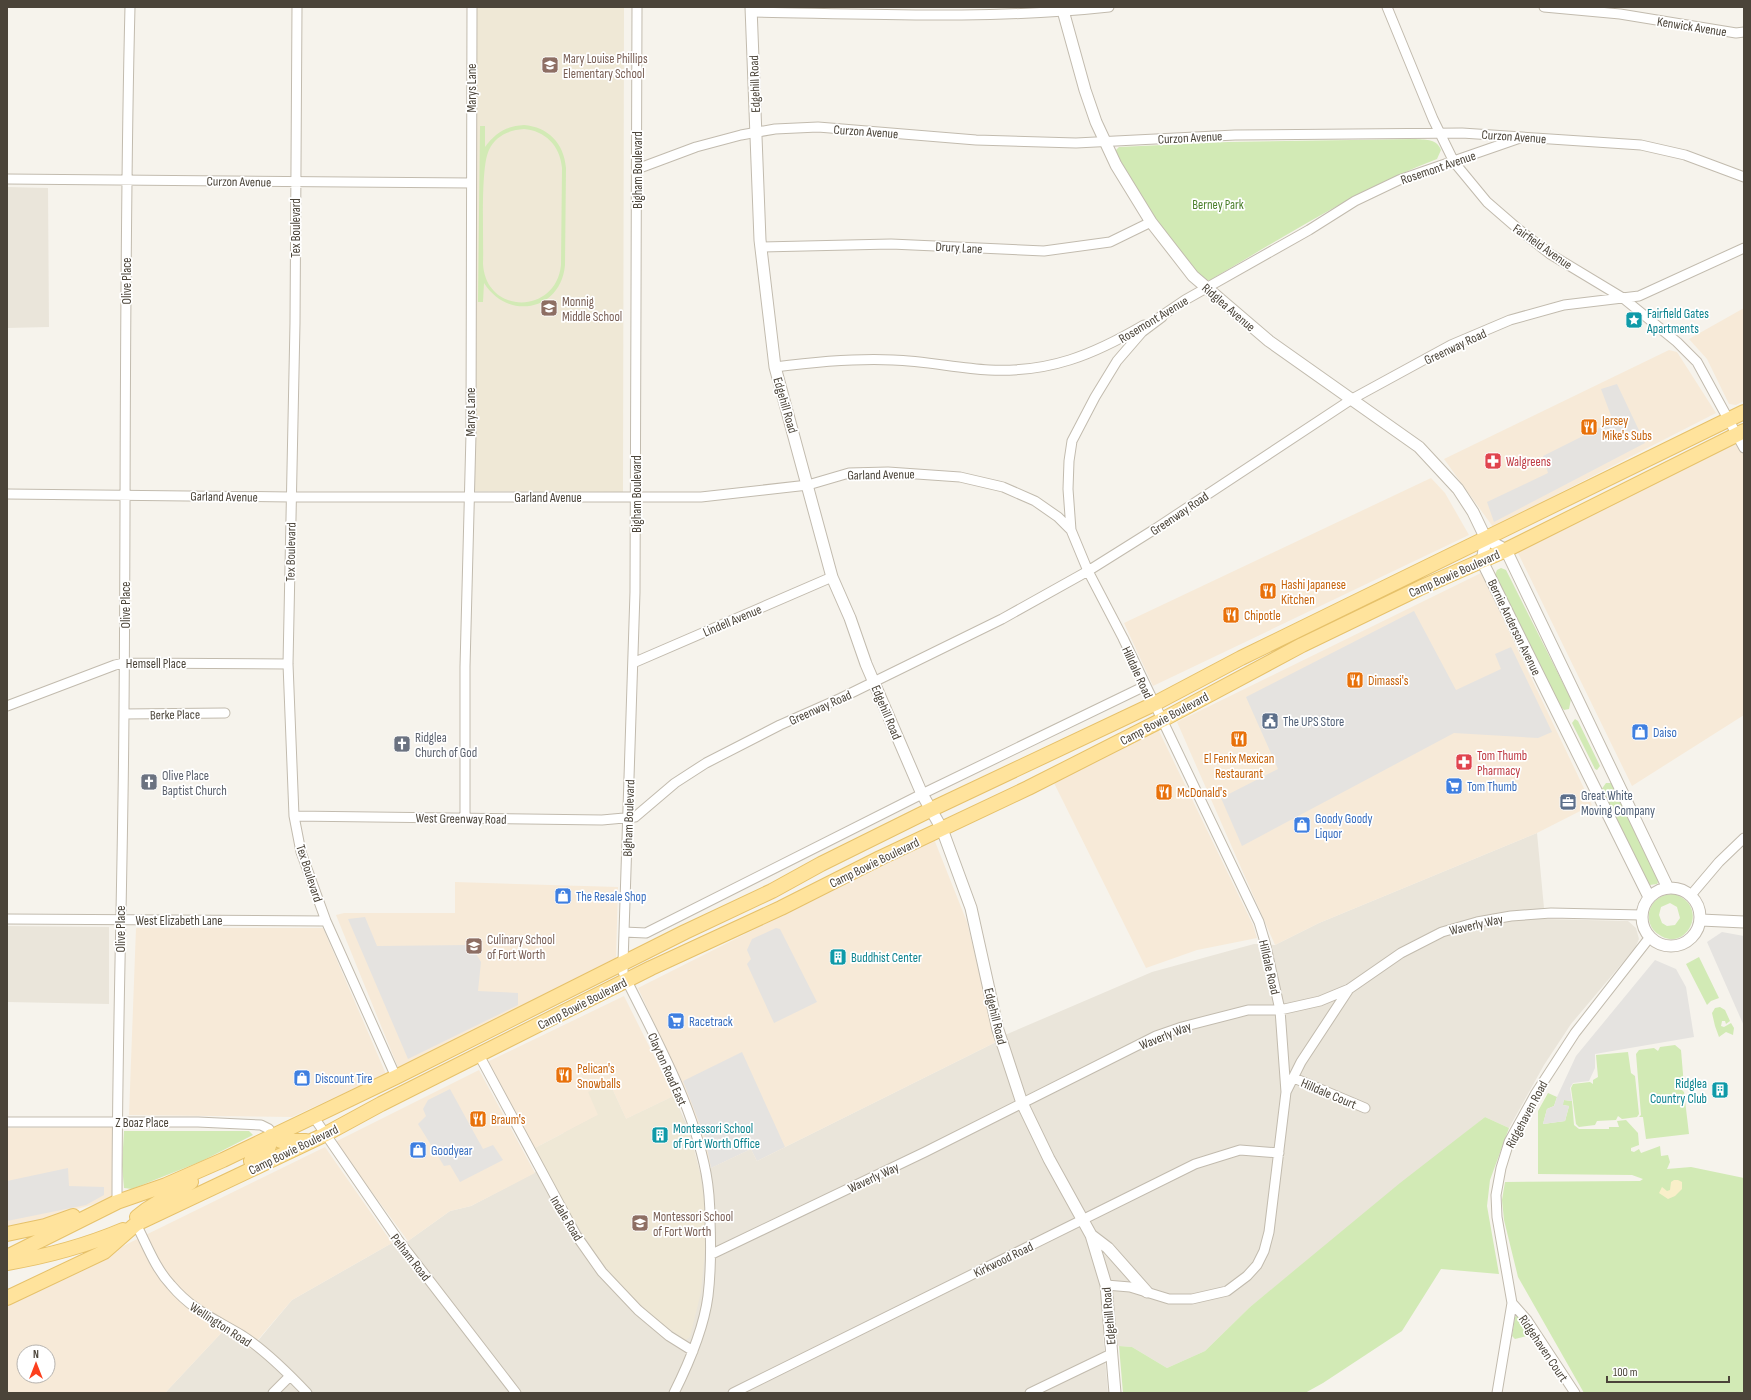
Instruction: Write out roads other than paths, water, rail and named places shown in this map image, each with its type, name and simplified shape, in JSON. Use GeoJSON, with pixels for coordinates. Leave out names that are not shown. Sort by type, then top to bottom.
{"type":"FeatureCollection","features":[{"type":"Feature","properties":{"kind":"main road","name":"Camp Bowie Boulevard"},"geometry":{"type":"LineString","coordinates":[[7,1257],[117,1202],[166,1185],[222,1160],[396,1077],[622,963],[772,891],[821,864],[932,809],[1154,704],[1241,658],[1744,412]]}},
{"type":"Feature","properties":{"kind":"main road","name":"Camp Bowie Boulevard"},"geometry":{"type":"LineString","coordinates":[[7,1298],[104,1252],[136,1224],[310,1141],[627,980],[781,908],[1162,720],[1302,645],[1420,588],[1506,550],[1741,433]]}},
{"type":"Feature","properties":{"kind":"main road"},"geometry":{"type":"LineString","coordinates":[[1302,645],[1339,623],[1341,619],[1338,611]]}},
{"type":"Feature","properties":{"kind":"main road"},"geometry":{"type":"LineString","coordinates":[[772,891],[781,908]]}},
{"type":"Feature","properties":{"kind":"main road"},"geometry":{"type":"LineString","coordinates":[[471,1040],[479,1055]]}},
{"type":"Feature","properties":{"kind":"main road"},"geometry":{"type":"LineString","coordinates":[[396,1077],[404,1093]]}},
{"type":"Feature","properties":{"kind":"main road"},"geometry":{"type":"LineString","coordinates":[[210,1190],[214,1182],[267,1152],[271,1136],[282,1141],[310,1141]]}},
{"type":"Feature","properties":{"kind":"main road"},"geometry":{"type":"LineString","coordinates":[[7,1263],[38,1258],[73,1249],[136,1224],[137,1218],[142,1212],[211,1170],[222,1160]]}},
{"type":"Feature","properties":{"kind":"main road"},"geometry":{"type":"LineString","coordinates":[[7,1234],[45,1226],[117,1202]]}},
{"type":"Feature","properties":{"kind":"street","name":"Olive Place"},"geometry":{"type":"LineString","coordinates":[[117,1202],[126,495],[126,180],[130,7]]}},
{"type":"Feature","properties":{"kind":"street","name":"Tex Boulevard"},"geometry":{"type":"LineString","coordinates":[[297,7],[295,323],[290,497],[288,664],[294,816],[302,852],[326,921],[396,1077]]}},
{"type":"Feature","properties":{"kind":"street","name":"Marys Lane"},"geometry":{"type":"LineString","coordinates":[[465,818],[466,660],[470,497],[472,7]]}},
{"type":"Feature","properties":{"kind":"street","name":"Bigham Boulevard"},"geometry":{"type":"LineString","coordinates":[[627,980],[622,963],[633,663],[636,497],[637,7]]}},
{"type":"Feature","properties":{"kind":"street"},"geometry":{"type":"LineString","coordinates":[[751,9],[962,15],[1109,7]]}},
{"type":"Feature","properties":{"kind":"street","name":"Fairfield Avenue"},"geometry":{"type":"LineString","coordinates":[[1387,7],[1440,133],[1454,162],[1487,202],[1517,228],[1550,254],[1623,298],[1663,329],[1697,362],[1730,420],[1741,433],[1744,448]]}},
{"type":"Feature","properties":{"kind":"street","name":"Kenwick Avenue"},"geometry":{"type":"LineString","coordinates":[[1544,7],[1620,14],[1736,33],[1744,32]]}},
{"type":"Feature","properties":{"kind":"street","name":"Edgehill Road"},"geometry":{"type":"LineString","coordinates":[[751,9],[761,247],[775,367],[832,577],[850,618],[874,682],[922,794],[932,809],[942,829],[971,908],[998,1030],[1022,1103],[1091,1235],[1106,1285],[1115,1393]]}},
{"type":"Feature","properties":{"kind":"street","name":"Ridglea Avenue"},"geometry":{"type":"LineString","coordinates":[[1063,9],[1085,90],[1104,141],[1119,172],[1151,222],[1193,276],[1269,341],[1419,447],[1458,489],[1473,512],[1486,539]]}},
{"type":"Feature","properties":{"kind":"street","name":"Curzon Avenue"},"geometry":{"type":"LineString","coordinates":[[637,169],[696,148],[755,132],[775,129],[818,127],[976,140],[1029,142],[1104,141],[1235,135],[1462,133],[1523,136],[1641,145],[1685,155],[1744,177]]}},
{"type":"Feature","properties":{"kind":"street","name":"Rosemont Avenue"},"geometry":{"type":"LineString","coordinates":[[775,367],[843,359],[892,360],[987,370],[1034,368],[1084,356],[1115,342],[1162,316],[1206,288],[1309,230],[1355,201],[1400,180],[1454,162],[1523,136]]}},
{"type":"Feature","properties":{"kind":"street","name":"Curzon Avenue"},"geometry":{"type":"LineString","coordinates":[[7,179],[471,183]]}},
{"type":"Feature","properties":{"kind":"street","name":"Drury Lane"},"geometry":{"type":"LineString","coordinates":[[761,247],[891,244],[1044,251],[1110,242],[1151,222]]}},
{"type":"Feature","properties":{"kind":"street","name":"Greenway Road"},"geometry":{"type":"LineString","coordinates":[[628,818],[635,817],[675,783],[706,763],[780,725],[874,682],[1002,620],[1088,571],[1155,530],[1352,399],[1451,345],[1510,320],[1564,304],[1640,296],[1744,248]]}},
{"type":"Feature","properties":{"kind":"street","name":"Hilldale Road"},"geometry":{"type":"LineString","coordinates":[[1106,1285],[1130,1287],[1169,1299],[1192,1299],[1227,1291],[1247,1276],[1257,1265],[1264,1251],[1269,1232],[1286,1092],[1280,1010],[1266,942],[1259,922],[1162,720],[1088,571],[1071,530],[1068,489],[1069,461],[1072,440],[1095,396],[1117,360],[1142,332],[1162,316]]}},
{"type":"Feature","properties":{"kind":"street","name":"Garland Avenue"},"geometry":{"type":"LineString","coordinates":[[7,494],[290,497],[719,496],[808,484],[849,473],[888,472],[960,477],[1003,487],[1035,501],[1058,517],[1071,530]]}},
{"type":"Feature","properties":{"kind":"street"},"geometry":{"type":"LineString","coordinates":[[1482,561],[1486,539],[1506,550]]}},
{"type":"Feature","properties":{"kind":"street","name":"Bernie Anderson Avenue"},"geometry":{"type":"LineString","coordinates":[[1506,550],[1668,888]]}},
{"type":"Feature","properties":{"kind":"street","name":"Bernie Anderson Avenue"},"geometry":{"type":"LineString","coordinates":[[1482,561],[1649,897]]}},
{"type":"Feature","properties":{"kind":"street","name":"Lindell Avenue"},"geometry":{"type":"LineString","coordinates":[[633,663],[832,577]]}},
{"type":"Feature","properties":{"kind":"street","name":"Hemsell Place"},"geometry":{"type":"LineString","coordinates":[[7,706],[115,664],[288,664]]}},
{"type":"Feature","properties":{"kind":"street"},"geometry":{"type":"LineString","coordinates":[[624,932],[646,933],[922,794],[1145,686]]}},
{"type":"Feature","properties":{"kind":"street","name":"Berke Place"},"geometry":{"type":"LineString","coordinates":[[124,714],[225,713]]}},
{"type":"Feature","properties":{"kind":"street","name":"West Greenway Road"},"geometry":{"type":"LineString","coordinates":[[294,816],[602,820],[628,818]]}},
{"type":"Feature","properties":{"kind":"street"},"geometry":{"type":"LineString","coordinates":[[1691,895],[1719,862],[1744,838]]}},
{"type":"Feature","properties":{"kind":"street"},"geometry":{"type":"LineString","coordinates":[[1668,888],[1681,890],[1691,895],[1700,912],[1701,920],[1700,926],[1691,939],[1680,944],[1666,945],[1650,937],[1643,927],[1642,915],[1649,897],[1662,889],[1668,888]]}},
{"type":"Feature","properties":{"kind":"street","name":"Waverly Way"},"geometry":{"type":"LineString","coordinates":[[712,1254],[925,1152],[1156,1036],[1182,1027],[1248,1010],[1280,1010],[1312,1004],[1349,990],[1401,953],[1442,932],[1477,922],[1511,916],[1551,913],[1642,915]]}},
{"type":"Feature","properties":{"kind":"street","name":"West Elizabeth Lane"},"geometry":{"type":"LineString","coordinates":[[7,919],[326,921]]}},
{"type":"Feature","properties":{"kind":"street"},"geometry":{"type":"LineString","coordinates":[[1701,920],[1744,922]]}},
{"type":"Feature","properties":{"kind":"street","name":"Ridgehaven Road"},"geometry":{"type":"LineString","coordinates":[[1497,1393],[1512,1303],[1497,1217],[1496,1195],[1501,1168],[1509,1142],[1536,1093],[1575,1033],[1650,937]]}},
{"type":"Feature","properties":{"kind":"street","name":"Clayton Road East"},"geometry":{"type":"LineString","coordinates":[[627,980],[668,1064],[697,1139],[706,1173],[709,1196],[712,1254],[708,1298],[693,1352],[674,1393]]}},
{"type":"Feature","properties":{"kind":"street","name":"Hilldale Road"},"geometry":{"type":"LineString","coordinates":[[1286,1092],[1301,1062],[1349,990]]}},
{"type":"Feature","properties":{"kind":"street","name":"Indale Road"},"geometry":{"type":"LineString","coordinates":[[479,1055],[551,1191],[580,1241],[602,1272],[638,1310],[669,1336],[693,1352]]}},
{"type":"Feature","properties":{"kind":"street","name":"Hilldale Court"},"geometry":{"type":"LineString","coordinates":[[1294,1078],[1365,1108]]}},
{"type":"Feature","properties":{"kind":"street","name":"Pelham Road"},"geometry":{"type":"LineString","coordinates":[[313,1116],[399,1241],[516,1393]]}},
{"type":"Feature","properties":{"kind":"street","name":"Z Boaz Place"},"geometry":{"type":"LineString","coordinates":[[7,1122],[118,1122],[261,1125],[269,1129],[271,1136]]}},
{"type":"Feature","properties":{"kind":"street","name":"Kirkwood Road"},"geometry":{"type":"LineString","coordinates":[[733,1393],[1195,1164],[1219,1155],[1240,1150],[1279,1153]]}},
{"type":"Feature","properties":{"kind":"street","name":"Wellington Road"},"geometry":{"type":"LineString","coordinates":[[136,1224],[158,1270],[170,1285],[194,1308],[243,1336],[290,1376],[307,1393]]}},
{"type":"Feature","properties":{"kind":"street"},"geometry":{"type":"LineString","coordinates":[[1091,1235],[1108,1248],[1147,1292]]}},
{"type":"Feature","properties":{"kind":"street","name":"Ridgehaven Court"},"geometry":{"type":"LineString","coordinates":[[1512,1303],[1527,1320],[1575,1393]]}},
{"type":"Feature","properties":{"kind":"street"},"geometry":{"type":"LineString","coordinates":[[1030,1393],[1111,1354]]}},
{"type":"Feature","properties":{"kind":"street"},"geometry":{"type":"LineString","coordinates":[[273,1393],[290,1376]]}},
{"type":"Feature","properties":{"kind":"place","name":"Mary Louise Phillips Elementary School"},"geometry":{"type":"Point","coordinates":[550,65]}},
{"type":"Feature","properties":{"kind":"place","name":"Monnig Middle School"},"geometry":{"type":"Point","coordinates":[549,308]}},
{"type":"Feature","properties":{"kind":"place","name":"Fairfield Gates Apartments"},"geometry":{"type":"Point","coordinates":[1634,320]}},
{"type":"Feature","properties":{"kind":"place","name":"Jersey Mike's Subs"},"geometry":{"type":"Point","coordinates":[1589,427]}},
{"type":"Feature","properties":{"kind":"place","name":"Walgreens"},"geometry":{"type":"Point","coordinates":[1493,461]}},
{"type":"Feature","properties":{"kind":"place","name":"Hashi Japanese Kitchen"},"geometry":{"type":"Point","coordinates":[1268,591]}},
{"type":"Feature","properties":{"kind":"place","name":"Chipotle"},"geometry":{"type":"Point","coordinates":[1231,615]}},
{"type":"Feature","properties":{"kind":"place","name":"Dimassi's"},"geometry":{"type":"Point","coordinates":[1355,680]}},
{"type":"Feature","properties":{"kind":"place","name":"The UPS Store"},"geometry":{"type":"Point","coordinates":[1270,721]}},
{"type":"Feature","properties":{"kind":"place","name":"Daiso"},"geometry":{"type":"Point","coordinates":[1640,732]}},
{"type":"Feature","properties":{"kind":"place","name":"El Fenix Mexican Restaurant"},"geometry":{"type":"Point","coordinates":[1239,739]}},
{"type":"Feature","properties":{"kind":"place","name":"Ridglea Church of God"},"geometry":{"type":"Point","coordinates":[402,744]}},
{"type":"Feature","properties":{"kind":"place","name":"Tom Thumb Pharmacy"},"geometry":{"type":"Point","coordinates":[1464,762]}},
{"type":"Feature","properties":{"kind":"place","name":"Olive Place Baptist Church"},"geometry":{"type":"Point","coordinates":[149,782]}},
{"type":"Feature","properties":{"kind":"place","name":"Tom Thumb"},"geometry":{"type":"Point","coordinates":[1454,786]}},
{"type":"Feature","properties":{"kind":"place","name":"McDonald's"},"geometry":{"type":"Point","coordinates":[1164,792]}},
{"type":"Feature","properties":{"kind":"place","name":"Great White Moving Company"},"geometry":{"type":"Point","coordinates":[1568,802]}},
{"type":"Feature","properties":{"kind":"place","name":"Goody Goody Liquor"},"geometry":{"type":"Point","coordinates":[1302,825]}},
{"type":"Feature","properties":{"kind":"place","name":"The Resale Shop"},"geometry":{"type":"Point","coordinates":[563,896]}},
{"type":"Feature","properties":{"kind":"place","name":"Culinary School of Fort Worth"},"geometry":{"type":"Point","coordinates":[474,946]}},
{"type":"Feature","properties":{"kind":"place","name":"Buddhist Center"},"geometry":{"type":"Point","coordinates":[838,957]}},
{"type":"Feature","properties":{"kind":"place","name":"Racetrack"},"geometry":{"type":"Point","coordinates":[676,1021]}},
{"type":"Feature","properties":{"kind":"place","name":"Pelican's Snowballs"},"geometry":{"type":"Point","coordinates":[564,1075]}},
{"type":"Feature","properties":{"kind":"place","name":"Discount Tire"},"geometry":{"type":"Point","coordinates":[302,1078]}},
{"type":"Feature","properties":{"kind":"place","name":"Ridglea Country Club"},"geometry":{"type":"Point","coordinates":[1720,1090]}},
{"type":"Feature","properties":{"kind":"place","name":"Braum's"},"geometry":{"type":"Point","coordinates":[478,1119]}},
{"type":"Feature","properties":{"kind":"place","name":"Montessori School of Fort Worth Office"},"geometry":{"type":"Point","coordinates":[660,1135]}},
{"type":"Feature","properties":{"kind":"place","name":"Goodyear"},"geometry":{"type":"Point","coordinates":[418,1150]}},
{"type":"Feature","properties":{"kind":"place","name":"Montessori School of Fort Worth"},"geometry":{"type":"Point","coordinates":[640,1223]}},
{"type":"Feature","properties":{"kind":"park label","name":"Berney Park"},"geometry":{"type":"Point","coordinates":[1218,204]}}]}
